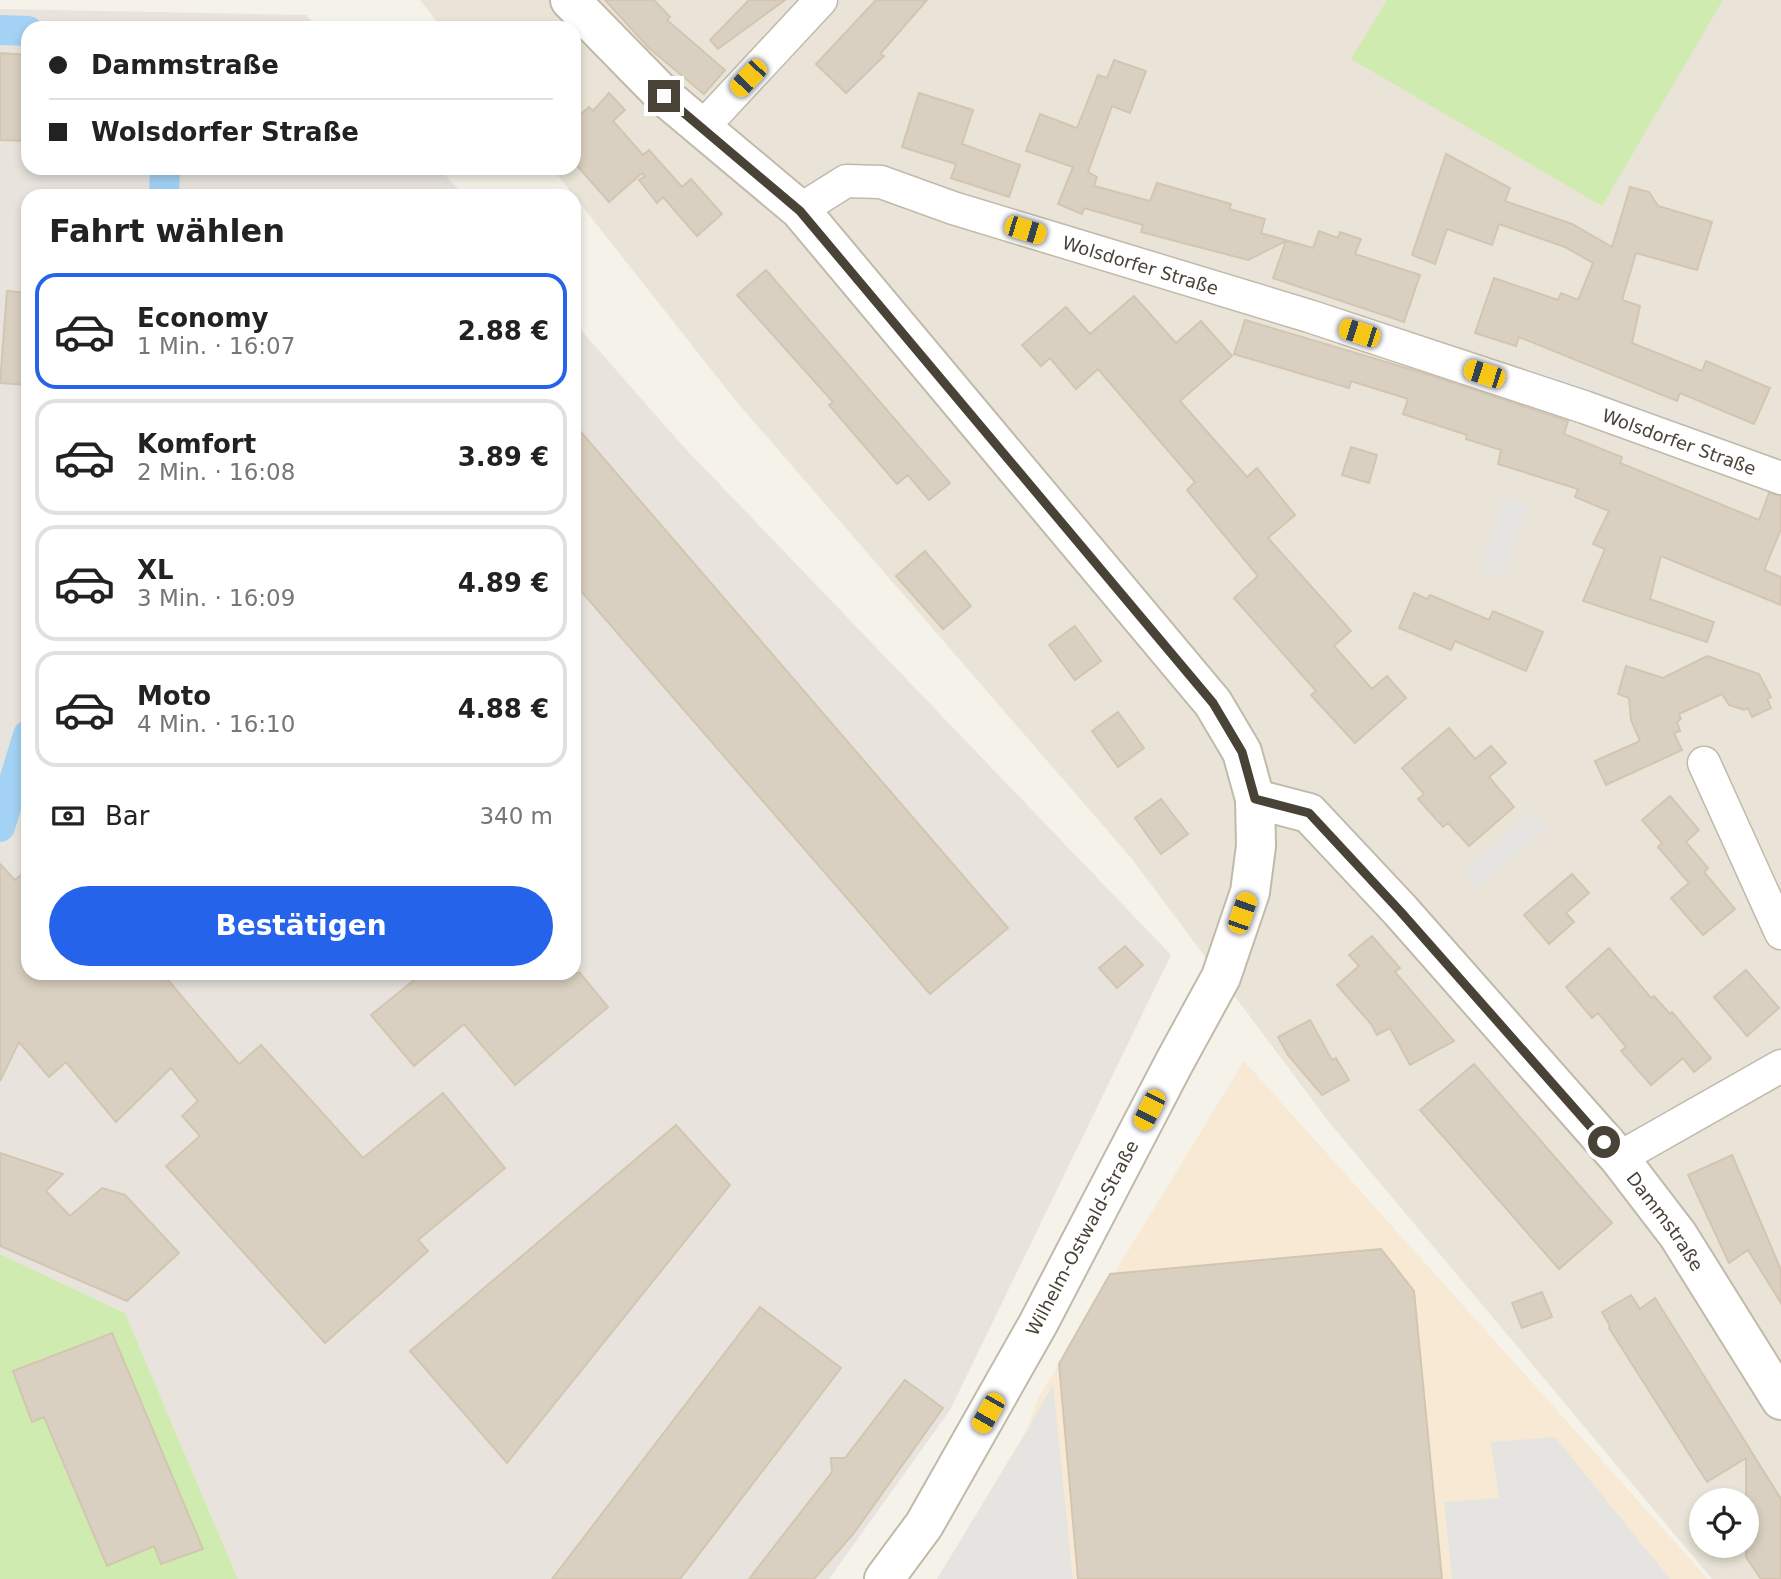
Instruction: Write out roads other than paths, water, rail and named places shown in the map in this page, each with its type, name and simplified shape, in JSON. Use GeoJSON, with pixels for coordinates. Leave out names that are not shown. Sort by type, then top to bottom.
{"type":"FeatureCollection","features":[{"type":"Feature","properties":{"kind":"street"},"geometry":{"type":"LineString","coordinates":[[570,0],[664,96],[800,211],[1213,703],[1242,752],[1255,799]]}},
{"type":"Feature","properties":{"kind":"street"},"geometry":{"type":"LineString","coordinates":[[701,129],[821,0]]}},
{"type":"Feature","properties":{"kind":"street","name":"Wolsdorfer Straße"},"geometry":{"type":"LineString","coordinates":[[800,211],[846,181],[881,182],[953,208],[1309,316],[1596,411],[1781,478]]}},
{"type":"Feature","properties":{"kind":"street"},"geometry":{"type":"LineString","coordinates":[[1704,763],[1781,933]]}},
{"type":"Feature","properties":{"kind":"street","name":"Dammstraße"},"geometry":{"type":"LineString","coordinates":[[1255,799],[1309,813],[1400,911],[1619,1158],[1678,1235],[1781,1400]]}},
{"type":"Feature","properties":{"kind":"street","name":"Wilhelm-Ostwald-Straße"},"geometry":{"type":"LineString","coordinates":[[884,1579],[925,1525],[1038,1324],[1221,977],[1250,892],[1256,846],[1255,799]]}},
{"type":"Feature","properties":{"kind":"street"},"geometry":{"type":"LineString","coordinates":[[1619,1158],[1781,1066]]}},
{"type":"Feature","properties":{"kind":"waterway"},"geometry":{"type":"LineString","coordinates":[[0,30],[21,31]]}},
{"type":"Feature","properties":{"kind":"waterway"},"geometry":{"type":"LineString","coordinates":[[164,189],[165,175]]}},
{"type":"Feature","properties":{"kind":"waterway"},"geometry":{"type":"LineString","coordinates":[[0,827],[21,758]]}}]}
